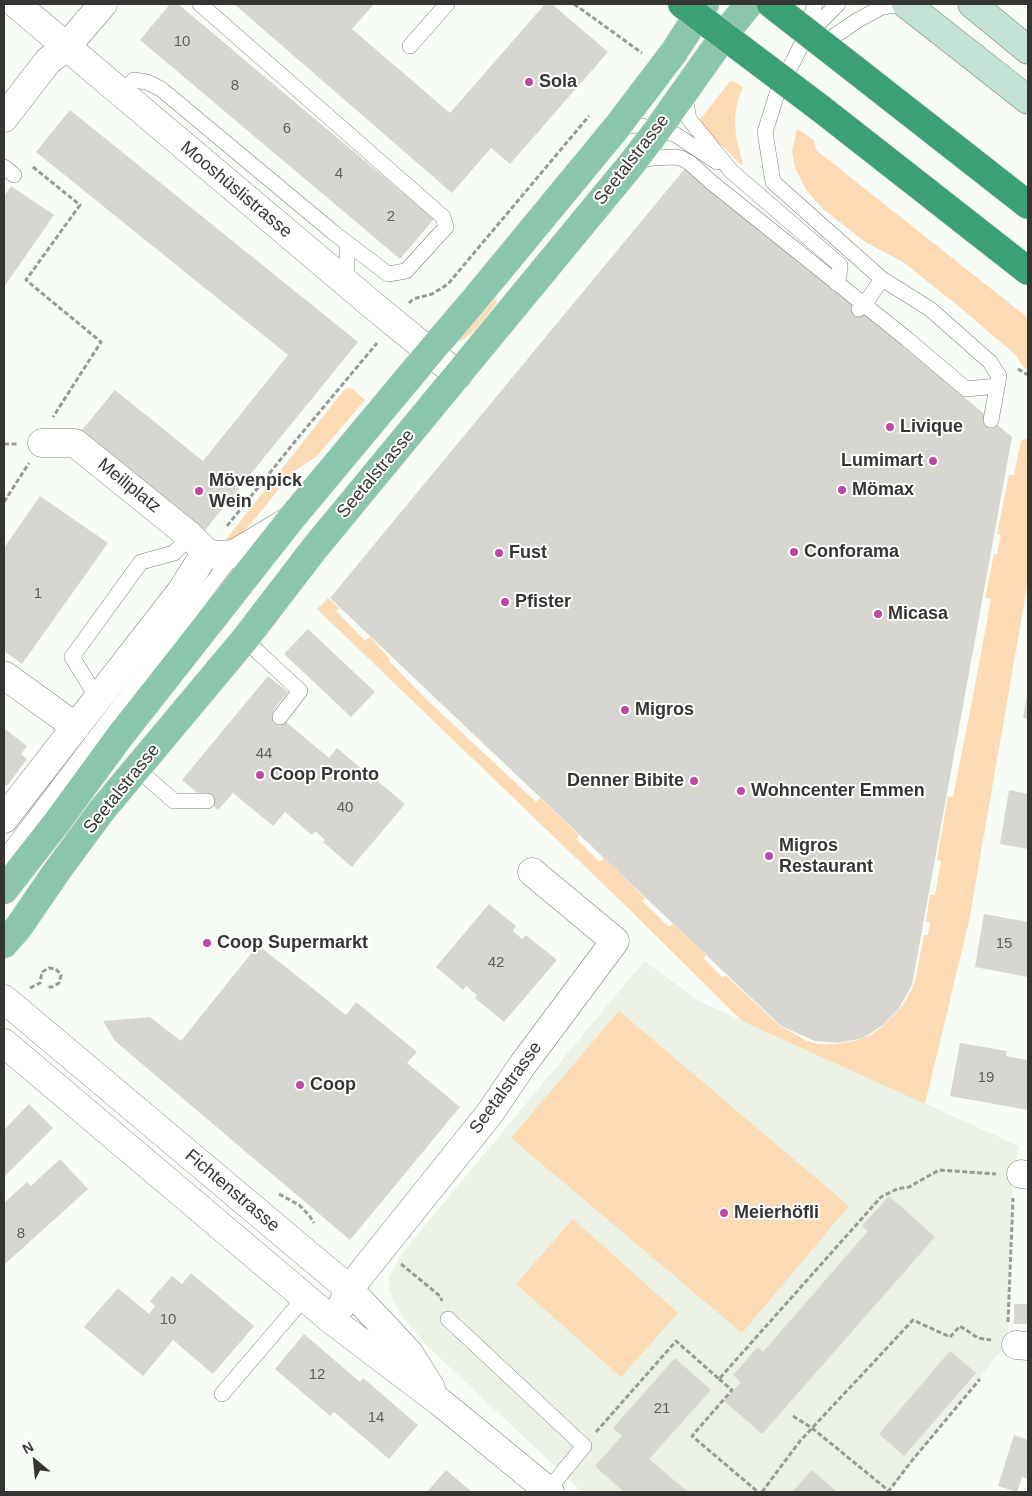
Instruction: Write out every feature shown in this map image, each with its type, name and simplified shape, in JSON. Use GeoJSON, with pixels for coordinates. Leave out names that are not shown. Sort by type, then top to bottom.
{"type":"FeatureCollection","features":[{"type":"Feature","properties":{"kind":"highway"},"geometry":{"type":"LineString","coordinates":[[682,4],[820,108],[1028,271]]}},
{"type":"Feature","properties":{"kind":"highway"},"geometry":{"type":"LineString","coordinates":[[771,4],[1028,205]]}},
{"type":"Feature","properties":{"kind":"main road","name":"Seetalstrasse"},"geometry":{"type":"LineString","coordinates":[[4,890],[120,736],[290,520],[617,127],[674,52],[705,4]]}},
{"type":"Feature","properties":{"kind":"main road","name":"Seetalstrasse"},"geometry":{"type":"LineString","coordinates":[[4,944],[18,928],[62,863],[102,810],[245,639],[320,542],[633,162],[749,4]]}},
{"type":"Feature","properties":{"kind":"main road"},"geometry":{"type":"LineString","coordinates":[[905,4],[1028,100]]}},
{"type":"Feature","properties":{"kind":"main road"},"geometry":{"type":"LineString","coordinates":[[972,4],[1028,50]]}},
{"type":"Feature","properties":{"kind":"street","name":"Mooshüslistrasse"},"geometry":{"type":"LineString","coordinates":[[16,4],[458,375]]}},
{"type":"Feature","properties":{"kind":"street"},"geometry":{"type":"LineString","coordinates":[[4,118],[48,61],[67,46],[103,4]]}},
{"type":"Feature","properties":{"kind":"street","name":"Meiliplatz"},"geometry":{"type":"LineString","coordinates":[[42,443],[75,443],[198,544]]}},
{"type":"Feature","properties":{"kind":"street"},"geometry":{"type":"LineString","coordinates":[[4,819],[182,590],[198,544],[214,555],[234,554],[290,520]]}},
{"type":"Feature","properties":{"kind":"street"},"geometry":{"type":"LineString","coordinates":[[4,675],[76,727]]}},
{"type":"Feature","properties":{"kind":"street","name":"Seetalstrasse"},"geometry":{"type":"LineString","coordinates":[[334,1322],[349,1289],[490,1112],[615,941],[532,872]]}},
{"type":"Feature","properties":{"kind":"street","name":"Fichtenstrasse"},"geometry":{"type":"LineString","coordinates":[[19,992],[349,1289],[409,1353],[440,1402]]}},
{"type":"Feature","properties":{"kind":"street","name":"Fichtenstrasse"},"geometry":{"type":"LineString","coordinates":[[4,1042],[334,1322],[440,1402],[549,1491]]}},
{"type":"Feature","properties":{"kind":"lane"},"geometry":{"type":"LineString","coordinates":[[122,94],[134,80],[147,82],[161,89],[347,244],[388,274],[406,271],[446,227],[443,217],[200,4]]}},
{"type":"Feature","properties":{"kind":"lane"},"geometry":{"type":"LineString","coordinates":[[410,46],[447,4]]}},
{"type":"Feature","properties":{"kind":"lane"},"geometry":{"type":"LineString","coordinates":[[815,4],[804,38],[793,62],[781,81],[765,132],[773,182],[882,279],[930,309],[990,362],[999,376],[991,420]]}},
{"type":"Feature","properties":{"kind":"lane"},"geometry":{"type":"LineString","coordinates":[[804,38],[838,4]]}},
{"type":"Feature","properties":{"kind":"lane"},"geometry":{"type":"LineString","coordinates":[[793,62],[858,20],[882,7],[905,4]]}},
{"type":"Feature","properties":{"kind":"lane"},"geometry":{"type":"LineString","coordinates":[[684,91],[689,119],[731,171]]}},
{"type":"Feature","properties":{"kind":"lane"},"geometry":{"type":"LineString","coordinates":[[617,127],[637,125],[676,135],[731,171],[840,265],[839,276],[836,282]]}},
{"type":"Feature","properties":{"kind":"lane"},"geometry":{"type":"LineString","coordinates":[[633,162],[673,157],[686,161],[836,282],[862,307],[966,389],[997,386]]}},
{"type":"Feature","properties":{"kind":"lane"},"geometry":{"type":"LineString","coordinates":[[347,244],[348,283]]}},
{"type":"Feature","properties":{"kind":"lane"},"geometry":{"type":"LineString","coordinates":[[862,307],[882,279]]}},
{"type":"Feature","properties":{"kind":"lane"},"geometry":{"type":"LineString","coordinates":[[98,699],[72,657],[140,562],[174,554],[198,544]]}},
{"type":"Feature","properties":{"kind":"lane"},"geometry":{"type":"LineString","coordinates":[[4,858],[234,554]]}},
{"type":"Feature","properties":{"kind":"lane"},"geometry":{"type":"LineString","coordinates":[[245,639],[300,692],[280,717]]}},
{"type":"Feature","properties":{"kind":"lane"},"geometry":{"type":"LineString","coordinates":[[136,768],[173,809],[207,801]]}},
{"type":"Feature","properties":{"kind":"lane"},"geometry":{"type":"LineString","coordinates":[[222,1394],[305,1297]]}},
{"type":"Feature","properties":{"kind":"lane"},"geometry":{"type":"LineString","coordinates":[[448,1319],[584,1446],[549,1491]]}},
{"type":"Feature","properties":{"kind":"path"},"geometry":{"type":"LineString","coordinates":[[574,4],[642,53],[647,46]]}},
{"type":"Feature","properties":{"kind":"path"},"geometry":{"type":"LineString","coordinates":[[198,544],[413,299],[432,294],[448,284],[592,113]]}},
{"type":"Feature","properties":{"kind":"path"},"geometry":{"type":"LineString","coordinates":[[26,162],[80,206],[26,280],[101,342],[52,417],[42,443]]}},
{"type":"Feature","properties":{"kind":"path"},"geometry":{"type":"LineString","coordinates":[[19,992],[40,983],[42,972],[49,968],[56,969],[61,975],[59,983],[46,988]]}},
{"type":"Feature","properties":{"kind":"path"},"geometry":{"type":"LineString","coordinates":[[719,1379],[881,1197],[897,1189],[909,1187],[939,1170],[1021,1175],[1008,1328],[1017,1345]]}},
{"type":"Feature","properties":{"kind":"path"},"geometry":{"type":"LineString","coordinates":[[402,1264],[440,1296],[448,1319]]}},
{"type":"Feature","properties":{"kind":"path"},"geometry":{"type":"LineString","coordinates":[[762,1492],[812,1428],[913,1320],[950,1337],[960,1326],[978,1338],[1017,1345]]}},
{"type":"Feature","properties":{"kind":"path"},"geometry":{"type":"LineString","coordinates":[[584,1446],[676,1341],[732,1390],[692,1436],[758,1492]]}},
{"type":"Feature","properties":{"kind":"path"},"geometry":{"type":"LineString","coordinates":[[793,1416],[812,1428],[889,1492],[910,1463],[980,1379]]}},
{"type":"Feature","properties":{"kind":"shaded area"},"geometry":{"type":"Polygon","coordinates":[[[731,80],[743,87],[738,99],[735,117],[736,137],[743,164],[741,165],[727,150],[705,133],[698,122],[731,80]]]}},
{"type":"Feature","properties":{"kind":"shaded area"},"geometry":{"type":"Polygon","coordinates":[[[797,129],[814,140],[816,150],[1028,318],[1028,370],[1023,367],[1016,355],[903,262],[865,242],[823,209],[807,191],[795,168],[792,151],[797,129]]]}},
{"type":"Feature","properties":{"kind":"shaded area"},"geometry":{"type":"Polygon","coordinates":[[[495,299],[497,300],[496,304],[485,318],[475,330],[460,342],[459,340],[495,299]]]}},
{"type":"Feature","properties":{"kind":"shaded area"},"geometry":{"type":"Polygon","coordinates":[[[351,388],[365,400],[316,457],[293,472],[239,538],[219,548],[345,389],[351,388]]]}},
{"type":"Feature","properties":{"kind":"shaded area"},"geometry":{"type":"Polygon","coordinates":[[[1028,438],[1028,581],[969,921],[925,1104],[742,1021],[629,909],[317,609],[328,598],[339,608],[336,611],[365,641],[370,637],[390,659],[389,661],[424,697],[536,802],[540,798],[579,835],[576,839],[600,862],[604,858],[645,898],[642,901],[669,927],[673,924],[706,955],[704,959],[722,977],[725,975],[780,1026],[807,1041],[818,1044],[837,1044],[854,1041],[869,1036],[882,1027],[902,1006],[912,989],[924,935],[928,935],[930,922],[926,921],[930,895],[935,895],[941,861],[937,860],[948,796],[953,797],[991,599],[985,598],[994,554],[997,554],[1001,535],[997,534],[1009,475],[1014,475],[1021,441],[1028,438]]]}},
{"type":"Feature","properties":{"kind":"shaded area","name":"Meierhöfli"},"geometry":{"type":"Polygon","coordinates":[[[644,961],[701,1002],[1019,1146],[1013,1173],[1008,1342],[889,1492],[582,1492],[425,1344],[395,1305],[389,1290],[389,1276],[403,1252],[644,961]]]}},
{"type":"Feature","properties":{"kind":"shaded area"},"geometry":{"type":"Polygon","coordinates":[[[619,1011],[849,1206],[742,1333],[511,1138],[619,1011]]]}},
{"type":"Feature","properties":{"kind":"shaded area"},"geometry":{"type":"Polygon","coordinates":[[[573,1219],[678,1313],[621,1377],[516,1284],[573,1219]]]}},
{"type":"Feature","properties":{"kind":"building"},"geometry":{"type":"Polygon","coordinates":[[[170,4],[178,4],[434,219],[400,259],[140,40],[170,4]]]}},
{"type":"Feature","properties":{"kind":"building","name":"Sola"},"geometry":{"type":"Polygon","coordinates":[[[234,4],[374,4],[352,29],[450,113],[545,4],[552,4],[608,52],[510,164],[491,148],[452,193],[234,4]]]}},
{"type":"Feature","properties":{"kind":"building"},"geometry":{"type":"Polygon","coordinates":[[[70,110],[358,342],[201,535],[77,436],[115,390],[203,461],[288,355],[36,152],[70,110]]]}},
{"type":"Feature","properties":{"kind":"building","name":"Wohncenter Emmen"},"geometry":{"type":"Polygon","coordinates":[[[687,166],[1012,437],[912,985],[899,1008],[883,1025],[863,1038],[838,1043],[815,1041],[781,1026],[330,598],[687,166]]]}},
{"type":"Feature","properties":{"kind":"building"},"geometry":{"type":"Polygon","coordinates":[[[11,186],[54,215],[4,287],[4,196],[11,186]]]}},
{"type":"Feature","properties":{"kind":"building"},"geometry":{"type":"Polygon","coordinates":[[[40,496],[108,543],[22,664],[4,651],[4,548],[40,496]]]}},
{"type":"Feature","properties":{"kind":"building"},"geometry":{"type":"Polygon","coordinates":[[[308,629],[375,692],[351,717],[284,654],[308,629]]]}},
{"type":"Feature","properties":{"kind":"building"},"geometry":{"type":"Polygon","coordinates":[[[268,676],[288,692],[273,711],[329,758],[337,748],[364,771],[361,775],[371,784],[375,779],[405,804],[352,867],[323,842],[325,840],[315,831],[312,835],[285,812],[273,826],[233,793],[218,810],[182,780],[268,676]]]}},
{"type":"Feature","properties":{"kind":"building"},"geometry":{"type":"Polygon","coordinates":[[[1028,696],[1028,719],[1023,718],[1028,696]]]}},
{"type":"Feature","properties":{"kind":"building"},"geometry":{"type":"Polygon","coordinates":[[[4,728],[27,746],[21,754],[27,759],[7,786],[4,784],[4,728]]]}},
{"type":"Feature","properties":{"kind":"building"},"geometry":{"type":"Polygon","coordinates":[[[1009,790],[1028,794],[1028,849],[1000,844],[1009,790]]]}},
{"type":"Feature","properties":{"kind":"building"},"geometry":{"type":"Polygon","coordinates":[[[489,904],[516,926],[513,931],[522,939],[526,935],[557,960],[504,1022],[475,998],[477,995],[466,986],[463,990],[436,967],[489,904]]]}},
{"type":"Feature","properties":{"kind":"building"},"geometry":{"type":"Polygon","coordinates":[[[984,914],[1028,922],[1028,977],[975,967],[984,914]]]}},
{"type":"Feature","properties":{"kind":"building","name":"Coop"},"geometry":{"type":"Polygon","coordinates":[[[258,945],[346,1015],[356,1002],[417,1052],[407,1063],[460,1107],[350,1240],[115,1041],[103,1021],[150,1017],[181,1041],[258,945]]]}},
{"type":"Feature","properties":{"kind":"building"},"geometry":{"type":"Polygon","coordinates":[[[960,1043],[1007,1051],[1006,1056],[1028,1060],[1028,1110],[950,1096],[960,1043]]]}},
{"type":"Feature","properties":{"kind":"building"},"geometry":{"type":"Polygon","coordinates":[[[29,1104],[53,1128],[4,1177],[4,1128],[29,1104]]]}},
{"type":"Feature","properties":{"kind":"building"},"geometry":{"type":"Polygon","coordinates":[[[60,1159],[88,1189],[4,1265],[4,1203],[27,1182],[31,1186],[60,1159]]]}},
{"type":"Feature","properties":{"kind":"building"},"geometry":{"type":"Polygon","coordinates":[[[889,1196],[935,1237],[762,1434],[724,1401],[741,1382],[733,1375],[758,1347],[763,1352],[868,1231],[862,1226],[889,1196]]]}},
{"type":"Feature","properties":{"kind":"building"},"geometry":{"type":"Polygon","coordinates":[[[191,1273],[254,1326],[213,1374],[173,1340],[143,1376],[84,1327],[118,1288],[149,1314],[155,1306],[150,1301],[172,1276],[182,1284],[191,1273]]]}},
{"type":"Feature","properties":{"kind":"building"},"geometry":{"type":"Polygon","coordinates":[[[1014,1304],[1028,1304],[1028,1324],[1014,1324],[1014,1304]]]}},
{"type":"Feature","properties":{"kind":"building"},"geometry":{"type":"Polygon","coordinates":[[[304,1334],[360,1382],[363,1378],[418,1425],[389,1459],[334,1412],[330,1416],[275,1369],[304,1334]]]}},
{"type":"Feature","properties":{"kind":"building"},"geometry":{"type":"Polygon","coordinates":[[[950,1351],[976,1373],[904,1456],[879,1434],[950,1351]]]}},
{"type":"Feature","properties":{"kind":"building"},"geometry":{"type":"Polygon","coordinates":[[[675,1358],[711,1390],[649,1459],[688,1492],[624,1492],[595,1466],[622,1436],[613,1428],[675,1358]]]}},
{"type":"Feature","properties":{"kind":"building"},"geometry":{"type":"Polygon","coordinates":[[[1014,1435],[1028,1440],[1028,1479],[1022,1477],[1017,1492],[998,1486],[1014,1435]]]}},
{"type":"Feature","properties":{"kind":"building"},"geometry":{"type":"Polygon","coordinates":[[[446,1470],[472,1492],[427,1492],[446,1470]]]}},
{"type":"Feature","properties":{"kind":"building"},"geometry":{"type":"Polygon","coordinates":[[[812,1470],[837,1492],[792,1492],[812,1470]]]}},
{"type":"Feature","properties":{"kind":"place","name":"Sola"},"geometry":{"type":"Point","coordinates":[529,82]}},
{"type":"Feature","properties":{"kind":"place","name":"Livique"},"geometry":{"type":"Point","coordinates":[890,427]}},
{"type":"Feature","properties":{"kind":"place","name":"Lumimart"},"geometry":{"type":"Point","coordinates":[933,461]}},
{"type":"Feature","properties":{"kind":"place","name":"Mömax"},"geometry":{"type":"Point","coordinates":[842,490]}},
{"type":"Feature","properties":{"kind":"place","name":"Mövenpick Wein"},"geometry":{"type":"Point","coordinates":[199,491]}},
{"type":"Feature","properties":{"kind":"place","name":"Conforama"},"geometry":{"type":"Point","coordinates":[794,552]}},
{"type":"Feature","properties":{"kind":"place","name":"Fust"},"geometry":{"type":"Point","coordinates":[499,553]}},
{"type":"Feature","properties":{"kind":"place","name":"Pfister"},"geometry":{"type":"Point","coordinates":[505,602]}},
{"type":"Feature","properties":{"kind":"place","name":"Micasa"},"geometry":{"type":"Point","coordinates":[878,614]}},
{"type":"Feature","properties":{"kind":"place","name":"Migros"},"geometry":{"type":"Point","coordinates":[625,710]}},
{"type":"Feature","properties":{"kind":"place","name":"Coop Pronto"},"geometry":{"type":"Point","coordinates":[260,775]}},
{"type":"Feature","properties":{"kind":"place","name":"Denner Bibite"},"geometry":{"type":"Point","coordinates":[694,781]}},
{"type":"Feature","properties":{"kind":"place","name":"Wohncenter Emmen"},"geometry":{"type":"Point","coordinates":[741,791]}},
{"type":"Feature","properties":{"kind":"place","name":"Migros Restaurant"},"geometry":{"type":"Point","coordinates":[769,856]}},
{"type":"Feature","properties":{"kind":"place","name":"Coop Supermarkt"},"geometry":{"type":"Point","coordinates":[207,943]}},
{"type":"Feature","properties":{"kind":"place","name":"Coop"},"geometry":{"type":"Point","coordinates":[300,1085]}},
{"type":"Feature","properties":{"kind":"place","name":"Meierhöfli"},"geometry":{"type":"Point","coordinates":[724,1213]}}]}
